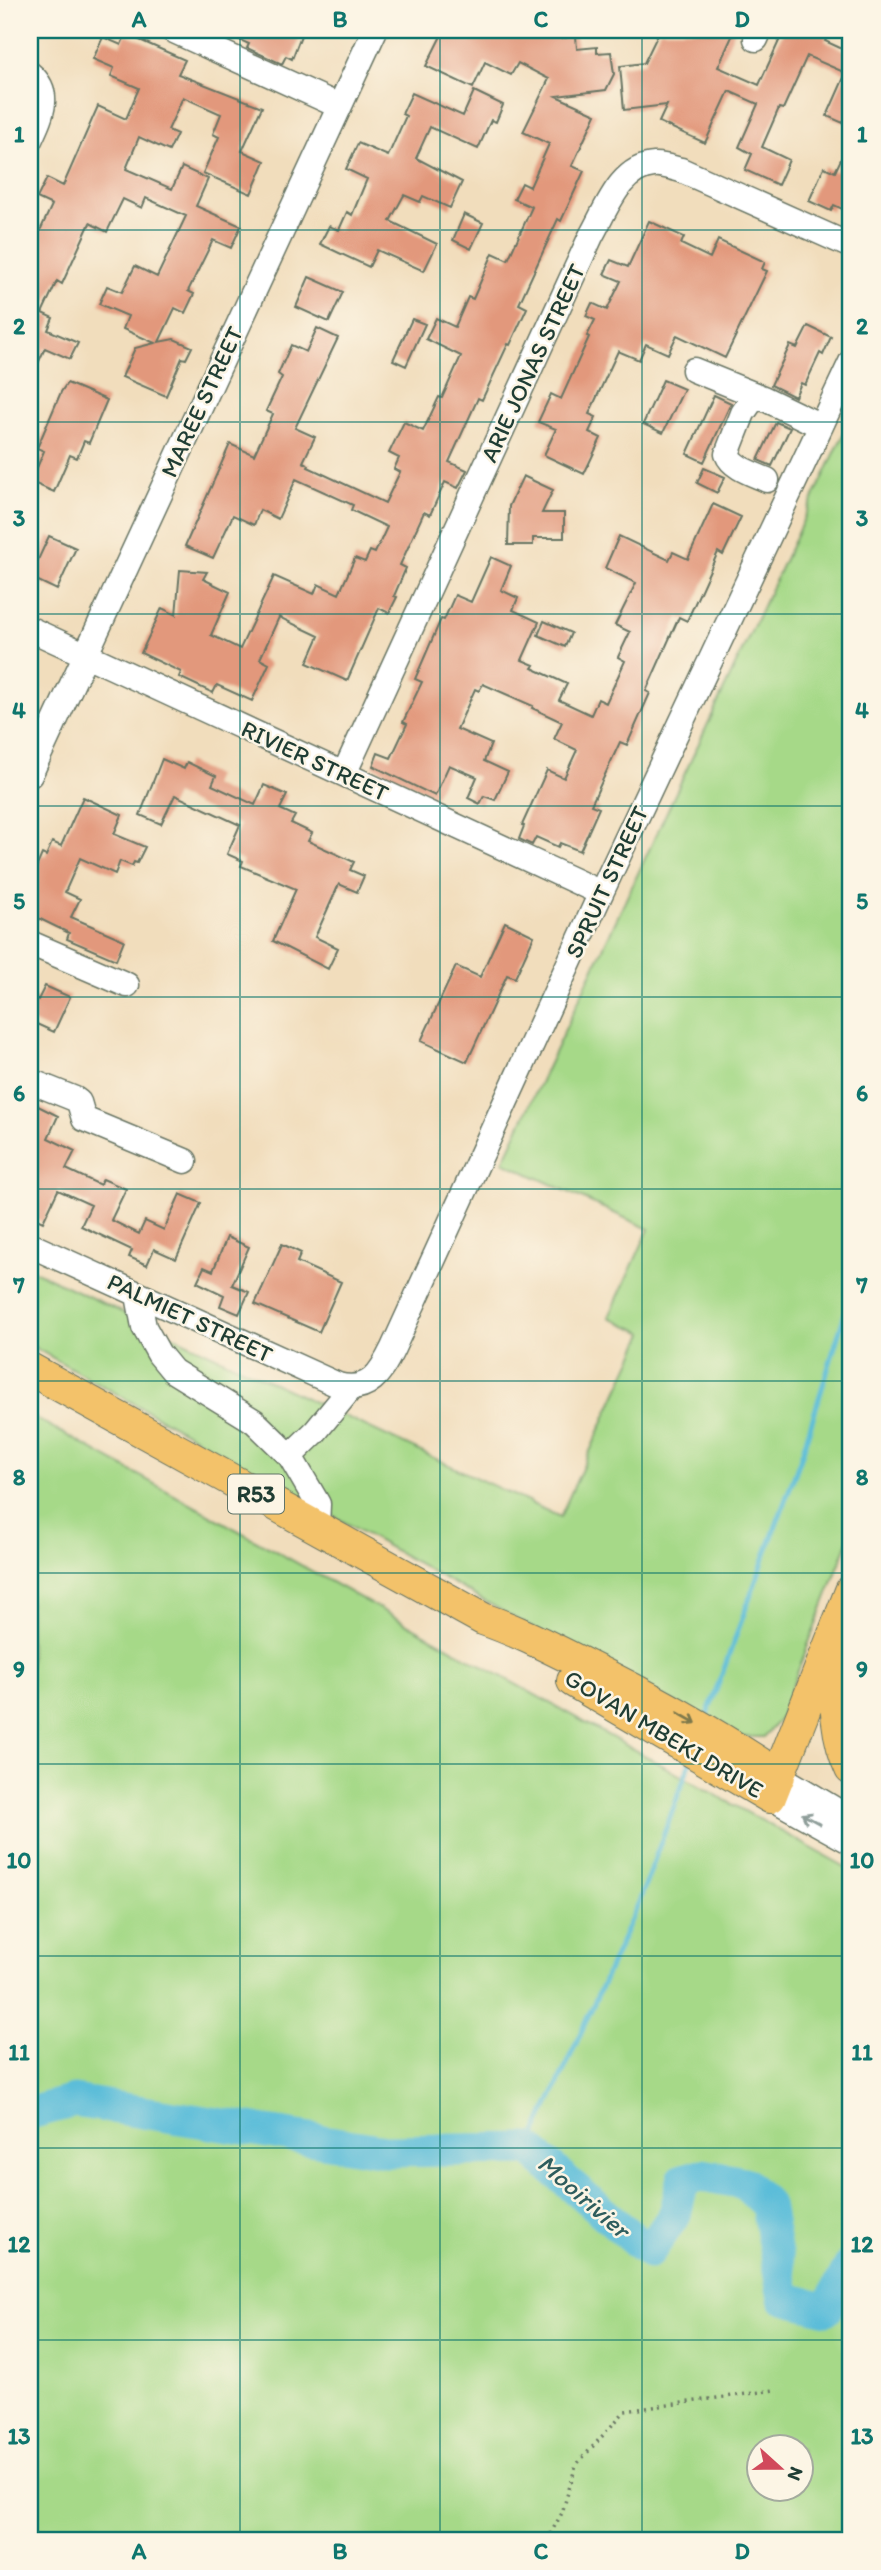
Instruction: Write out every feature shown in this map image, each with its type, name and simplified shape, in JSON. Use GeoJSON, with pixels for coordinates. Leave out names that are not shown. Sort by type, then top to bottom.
{"type":"FeatureCollection","features":[{"type":"Feature","properties":{"kind":"main road","name":"GOVAN MBEKI DRIVE"},"geometry":{"type":"LineString","coordinates":[[30,1369],[482,1619],[512,1629],[775,1786]]}},
{"type":"Feature","properties":{"kind":"main road"},"geometry":{"type":"LineString","coordinates":[[775,1786],[851,1591]]}},
{"type":"Feature","properties":{"kind":"main road"},"geometry":{"type":"LineString","coordinates":[[835,1632],[837,1718],[851,1769]]}},
{"type":"Feature","properties":{"kind":"street"},"geometry":{"type":"LineString","coordinates":[[172,30],[340,106]]}},
{"type":"Feature","properties":{"kind":"street","name":"MAREE STREET"},"geometry":{"type":"LineString","coordinates":[[30,775],[375,30]]}},
{"type":"Feature","properties":{"kind":"street"},"geometry":{"type":"LineString","coordinates":[[30,74],[43,89],[45,102],[30,140]]}},
{"type":"Feature","properties":{"kind":"street","name":"ARIE JONAS STREET"},"geometry":{"type":"LineString","coordinates":[[344,774],[591,236],[624,179],[638,168],[656,165],[681,170],[851,246]]}},
{"type":"Feature","properties":{"kind":"street","name":"SPRUIT STREET"},"geometry":{"type":"LineString","coordinates":[[290,1456],[315,1433],[351,1388],[365,1386],[386,1363],[601,893],[851,362]]}},
{"type":"Feature","properties":{"kind":"street"},"geometry":{"type":"LineString","coordinates":[[694,370],[763,398],[821,426]]}},
{"type":"Feature","properties":{"kind":"street"},"geometry":{"type":"LineString","coordinates":[[763,398],[752,400],[727,454],[729,460],[737,466],[767,480]]}},
{"type":"Feature","properties":{"kind":"street","name":"RIVIER STREET"},"geometry":{"type":"LineString","coordinates":[[30,629],[601,893]]}},
{"type":"Feature","properties":{"kind":"street"},"geometry":{"type":"LineString","coordinates":[[30,943],[127,985]]}},
{"type":"Feature","properties":{"kind":"street"},"geometry":{"type":"LineString","coordinates":[[30,1081],[75,1099],[84,1119],[185,1161]]}},
{"type":"Feature","properties":{"kind":"street","name":"PALMIET STREET"},"geometry":{"type":"LineString","coordinates":[[30,1245],[317,1377],[351,1388]]}},
{"type":"Feature","properties":{"kind":"street"},"geometry":{"type":"LineString","coordinates":[[138,1295],[144,1327],[159,1354],[173,1371],[254,1421],[290,1456],[318,1504],[317,1527]]}},
{"type":"Feature","properties":{"kind":"street","name":"GOVAN MBEKI DRIVE"},"geometry":{"type":"LineString","coordinates":[[775,1786],[851,1819]]}},
{"type":"Feature","properties":{"kind":"street","name":"GOVAN MBEKI DRIVE"},"geometry":{"type":"LineString","coordinates":[[775,1786],[851,1842]]}},
{"type":"Feature","properties":{"kind":"path"},"geometry":{"type":"LineString","coordinates":[[547,2540],[562,2513],[576,2465],[625,2411],[775,2390]]}},
{"type":"Feature","properties":{"kind":"green space"},"geometry":{"type":"Polygon","coordinates":[[[851,418],[851,1534],[779,1720],[764,1737],[741,1737],[575,1652],[30,1345],[30,1269],[560,1517],[644,1333],[609,1317],[649,1229],[503,1162],[851,418]]]}},
{"type":"Feature","properties":{"kind":"green space"},"geometry":{"type":"Polygon","coordinates":[[[30,1415],[851,1870],[851,2540],[30,2540],[30,1415]]]}},
{"type":"Feature","properties":{"kind":"building"},"geometry":{"type":"Polygon","coordinates":[[[218,30],[303,30],[292,59],[286,56],[282,64],[247,48],[249,44],[218,30]]]}},
{"type":"Feature","properties":{"kind":"building"},"geometry":{"type":"Polygon","coordinates":[[[444,30],[548,30],[546,33],[561,31],[562,38],[576,36],[577,49],[597,47],[597,53],[611,52],[614,74],[606,90],[556,96],[596,114],[572,166],[584,171],[561,221],[558,219],[519,304],[527,308],[510,345],[508,344],[482,400],[478,398],[449,462],[467,470],[458,488],[445,482],[430,515],[424,512],[400,565],[406,568],[394,596],[397,597],[389,613],[379,608],[347,681],[307,663],[319,636],[279,617],[260,659],[269,664],[252,701],[217,685],[213,693],[179,677],[181,672],[141,653],[162,608],[176,615],[180,570],[207,572],[203,579],[230,592],[211,635],[240,649],[274,576],[314,594],[318,584],[339,594],[355,558],[365,562],[370,551],[375,553],[387,527],[351,510],[353,505],[296,479],[278,519],[260,510],[254,525],[233,515],[213,558],[185,546],[230,444],[254,455],[273,414],[266,411],[282,377],[278,374],[291,345],[306,352],[317,328],[338,338],[295,428],[315,437],[303,462],[309,465],[308,467],[385,503],[400,472],[394,469],[399,458],[389,453],[404,422],[423,431],[461,356],[426,339],[436,318],[455,327],[468,297],[473,299],[493,253],[508,260],[532,207],[514,199],[522,183],[530,187],[549,144],[523,132],[549,79],[518,63],[511,75],[485,62],[473,88],[426,66],[444,30]]]}},
{"type":"Feature","properties":{"kind":"building"},"geometry":{"type":"Polygon","coordinates":[[[660,30],[735,30],[718,67],[759,85],[784,30],[830,30],[825,41],[851,53],[851,105],[843,123],[827,116],[846,73],[807,56],[762,147],[789,160],[778,185],[745,170],[752,154],[739,147],[758,104],[729,91],[705,143],[659,122],[667,105],[624,110],[620,66],[644,63],[660,30]]]}},
{"type":"Feature","properties":{"kind":"building"},"geometry":{"type":"Polygon","coordinates":[[[126,34],[185,60],[178,74],[262,107],[242,151],[265,161],[251,194],[203,173],[219,137],[213,134],[221,114],[183,97],[168,130],[177,134],[169,151],[139,137],[126,169],[172,189],[182,167],[208,179],[196,206],[241,226],[231,248],[213,240],[188,291],[194,294],[185,313],[175,308],[159,342],[174,339],[192,347],[186,359],[182,358],[166,396],[122,377],[135,348],[155,343],[123,329],[128,316],[99,304],[107,286],[122,292],[135,266],[157,277],[186,216],[146,198],[142,208],[123,199],[107,232],[90,223],[62,284],[57,281],[42,313],[53,318],[48,330],[78,343],[70,359],[45,348],[30,381],[30,286],[37,271],[30,268],[38,251],[32,248],[52,205],[37,198],[47,178],[63,186],[98,106],[126,119],[139,88],[111,76],[114,68],[93,59],[103,37],[121,45],[126,34]]]}},
{"type":"Feature","properties":{"kind":"building"},"geometry":{"type":"Polygon","coordinates":[[[474,91],[503,105],[496,122],[491,120],[478,149],[430,127],[416,158],[462,182],[450,208],[423,196],[420,202],[404,195],[390,221],[437,244],[424,271],[377,250],[369,267],[320,244],[329,226],[339,230],[347,212],[352,215],[367,179],[346,169],[358,143],[388,156],[406,116],[402,114],[412,93],[463,116],[474,91]]]}},
{"type":"Feature","properties":{"kind":"building"},"geometry":{"type":"Polygon","coordinates":[[[851,138],[851,213],[834,205],[831,211],[809,201],[824,167],[835,172],[851,138]]]}},
{"type":"Feature","properties":{"kind":"building"},"geometry":{"type":"Polygon","coordinates":[[[464,214],[483,223],[471,249],[453,240],[464,214]]]}},
{"type":"Feature","properties":{"kind":"building"},"geometry":{"type":"Polygon","coordinates":[[[649,221],[684,237],[681,244],[710,258],[718,240],[765,262],[762,269],[767,271],[725,358],[677,335],[668,354],[646,344],[639,360],[618,351],[589,414],[596,417],[589,432],[601,438],[584,474],[544,455],[556,429],[538,422],[551,394],[561,399],[595,320],[586,316],[592,303],[607,310],[621,281],[604,274],[611,260],[628,267],[649,221]]]}},
{"type":"Feature","properties":{"kind":"building"},"geometry":{"type":"Polygon","coordinates":[[[309,277],[343,292],[329,322],[296,307],[309,277]]]}},
{"type":"Feature","properties":{"kind":"building"},"geometry":{"type":"Polygon","coordinates":[[[412,319],[425,324],[406,366],[393,360],[412,319]]]}},
{"type":"Feature","properties":{"kind":"building"},"geometry":{"type":"Polygon","coordinates":[[[808,326],[831,337],[805,385],[801,383],[795,397],[771,385],[790,345],[797,348],[808,326]]]}},
{"type":"Feature","properties":{"kind":"building"},"geometry":{"type":"Polygon","coordinates":[[[663,380],[684,389],[663,433],[643,424],[663,380]]]}},
{"type":"Feature","properties":{"kind":"building"},"geometry":{"type":"Polygon","coordinates":[[[67,383],[107,400],[89,443],[84,441],[77,458],[70,455],[54,492],[31,482],[44,451],[37,448],[67,383]]]}},
{"type":"Feature","properties":{"kind":"building"},"geometry":{"type":"Polygon","coordinates":[[[714,395],[731,403],[704,462],[687,454],[714,395]]]}},
{"type":"Feature","properties":{"kind":"building"},"geometry":{"type":"Polygon","coordinates":[[[776,422],[790,428],[772,466],[758,460],[776,422]]]}},
{"type":"Feature","properties":{"kind":"building"},"geometry":{"type":"Polygon","coordinates":[[[704,468],[725,477],[717,493],[697,483],[704,468]]]}},
{"type":"Feature","properties":{"kind":"building"},"geometry":{"type":"Polygon","coordinates":[[[523,476],[553,490],[542,513],[564,513],[564,538],[533,538],[533,545],[508,545],[509,506],[523,476]]]}},
{"type":"Feature","properties":{"kind":"building"},"geometry":{"type":"Polygon","coordinates":[[[713,504],[741,517],[723,555],[718,552],[687,621],[679,617],[646,691],[650,693],[627,745],[620,742],[591,805],[599,808],[580,851],[560,843],[558,847],[536,837],[532,845],[519,839],[524,826],[522,825],[547,770],[564,778],[577,750],[554,739],[562,722],[483,684],[479,691],[475,689],[457,729],[491,744],[484,761],[508,772],[495,800],[484,796],[480,804],[468,798],[477,777],[449,765],[435,796],[373,766],[378,753],[391,758],[407,724],[403,722],[422,682],[415,679],[441,619],[444,620],[455,595],[471,602],[491,557],[511,566],[501,590],[518,598],[513,610],[539,622],[522,660],[534,665],[532,668],[567,684],[559,700],[591,715],[598,699],[606,703],[625,661],[618,657],[630,632],[615,625],[636,583],[605,568],[619,536],[669,560],[673,552],[688,559],[713,504]]]}},
{"type":"Feature","properties":{"kind":"building"},"geometry":{"type":"Polygon","coordinates":[[[49,536],[76,548],[57,590],[30,577],[49,536]]]}},
{"type":"Feature","properties":{"kind":"building"},"geometry":{"type":"Polygon","coordinates":[[[544,621],[571,633],[565,647],[538,635],[544,621]]]}},
{"type":"Feature","properties":{"kind":"building"},"geometry":{"type":"Polygon","coordinates":[[[162,759],[184,769],[187,762],[216,776],[212,785],[255,805],[264,785],[287,795],[280,809],[295,816],[291,823],[312,833],[308,841],[354,862],[350,870],[364,876],[357,892],[339,884],[315,937],[338,948],[328,969],[273,941],[296,889],[241,866],[243,861],[227,854],[240,825],[175,795],[161,824],[140,815],[162,759]]]}},
{"type":"Feature","properties":{"kind":"building"},"geometry":{"type":"Polygon","coordinates":[[[83,797],[122,815],[114,834],[145,847],[137,863],[134,862],[132,866],[120,861],[115,874],[80,858],[65,892],[80,899],[71,917],[124,940],[116,960],[67,939],[69,933],[30,914],[30,882],[42,854],[46,856],[52,842],[61,846],[83,797]]]}},
{"type":"Feature","properties":{"kind":"building"},"geometry":{"type":"Polygon","coordinates":[[[505,922],[534,936],[515,978],[507,975],[467,1062],[421,1041],[456,966],[480,977],[505,922]]]}},
{"type":"Feature","properties":{"kind":"building"},"geometry":{"type":"Polygon","coordinates":[[[45,986],[70,997],[54,1032],[30,1021],[30,996],[38,1000],[45,986]]]}},
{"type":"Feature","properties":{"kind":"building"},"geometry":{"type":"Polygon","coordinates":[[[30,1102],[58,1116],[48,1138],[75,1151],[66,1169],[100,1185],[103,1179],[126,1189],[111,1220],[139,1234],[145,1221],[164,1230],[180,1194],[201,1203],[176,1259],[154,1249],[147,1265],[129,1257],[132,1250],[81,1226],[91,1205],[58,1190],[43,1222],[30,1216],[30,1102]]]}},
{"type":"Feature","properties":{"kind":"building"},"geometry":{"type":"Polygon","coordinates":[[[227,1237],[249,1247],[232,1285],[249,1292],[239,1314],[220,1306],[224,1295],[197,1282],[204,1267],[213,1271],[227,1237]]]}},
{"type":"Feature","properties":{"kind":"building"},"geometry":{"type":"Polygon","coordinates":[[[282,1244],[301,1253],[297,1262],[341,1282],[319,1332],[255,1304],[282,1244]]]}},
{"type":"Feature","properties":{"kind":"waterway"},"geometry":{"type":"LineString","coordinates":[[706,1718],[800,1460],[851,1294]]}},
{"type":"Feature","properties":{"kind":"waterway"},"geometry":{"type":"LineString","coordinates":[[529,2149],[639,1902],[691,1760]]}},
{"type":"Feature","properties":{"kind":"waterway","name":"Mooirivier"},"geometry":{"type":"LineString","coordinates":[[30,2113],[74,2101],[385,2151],[529,2149],[649,2252],[675,2214],[683,2180],[702,2175],[744,2183],[767,2205],[784,2298],[827,2309],[851,2264]]}}]}
